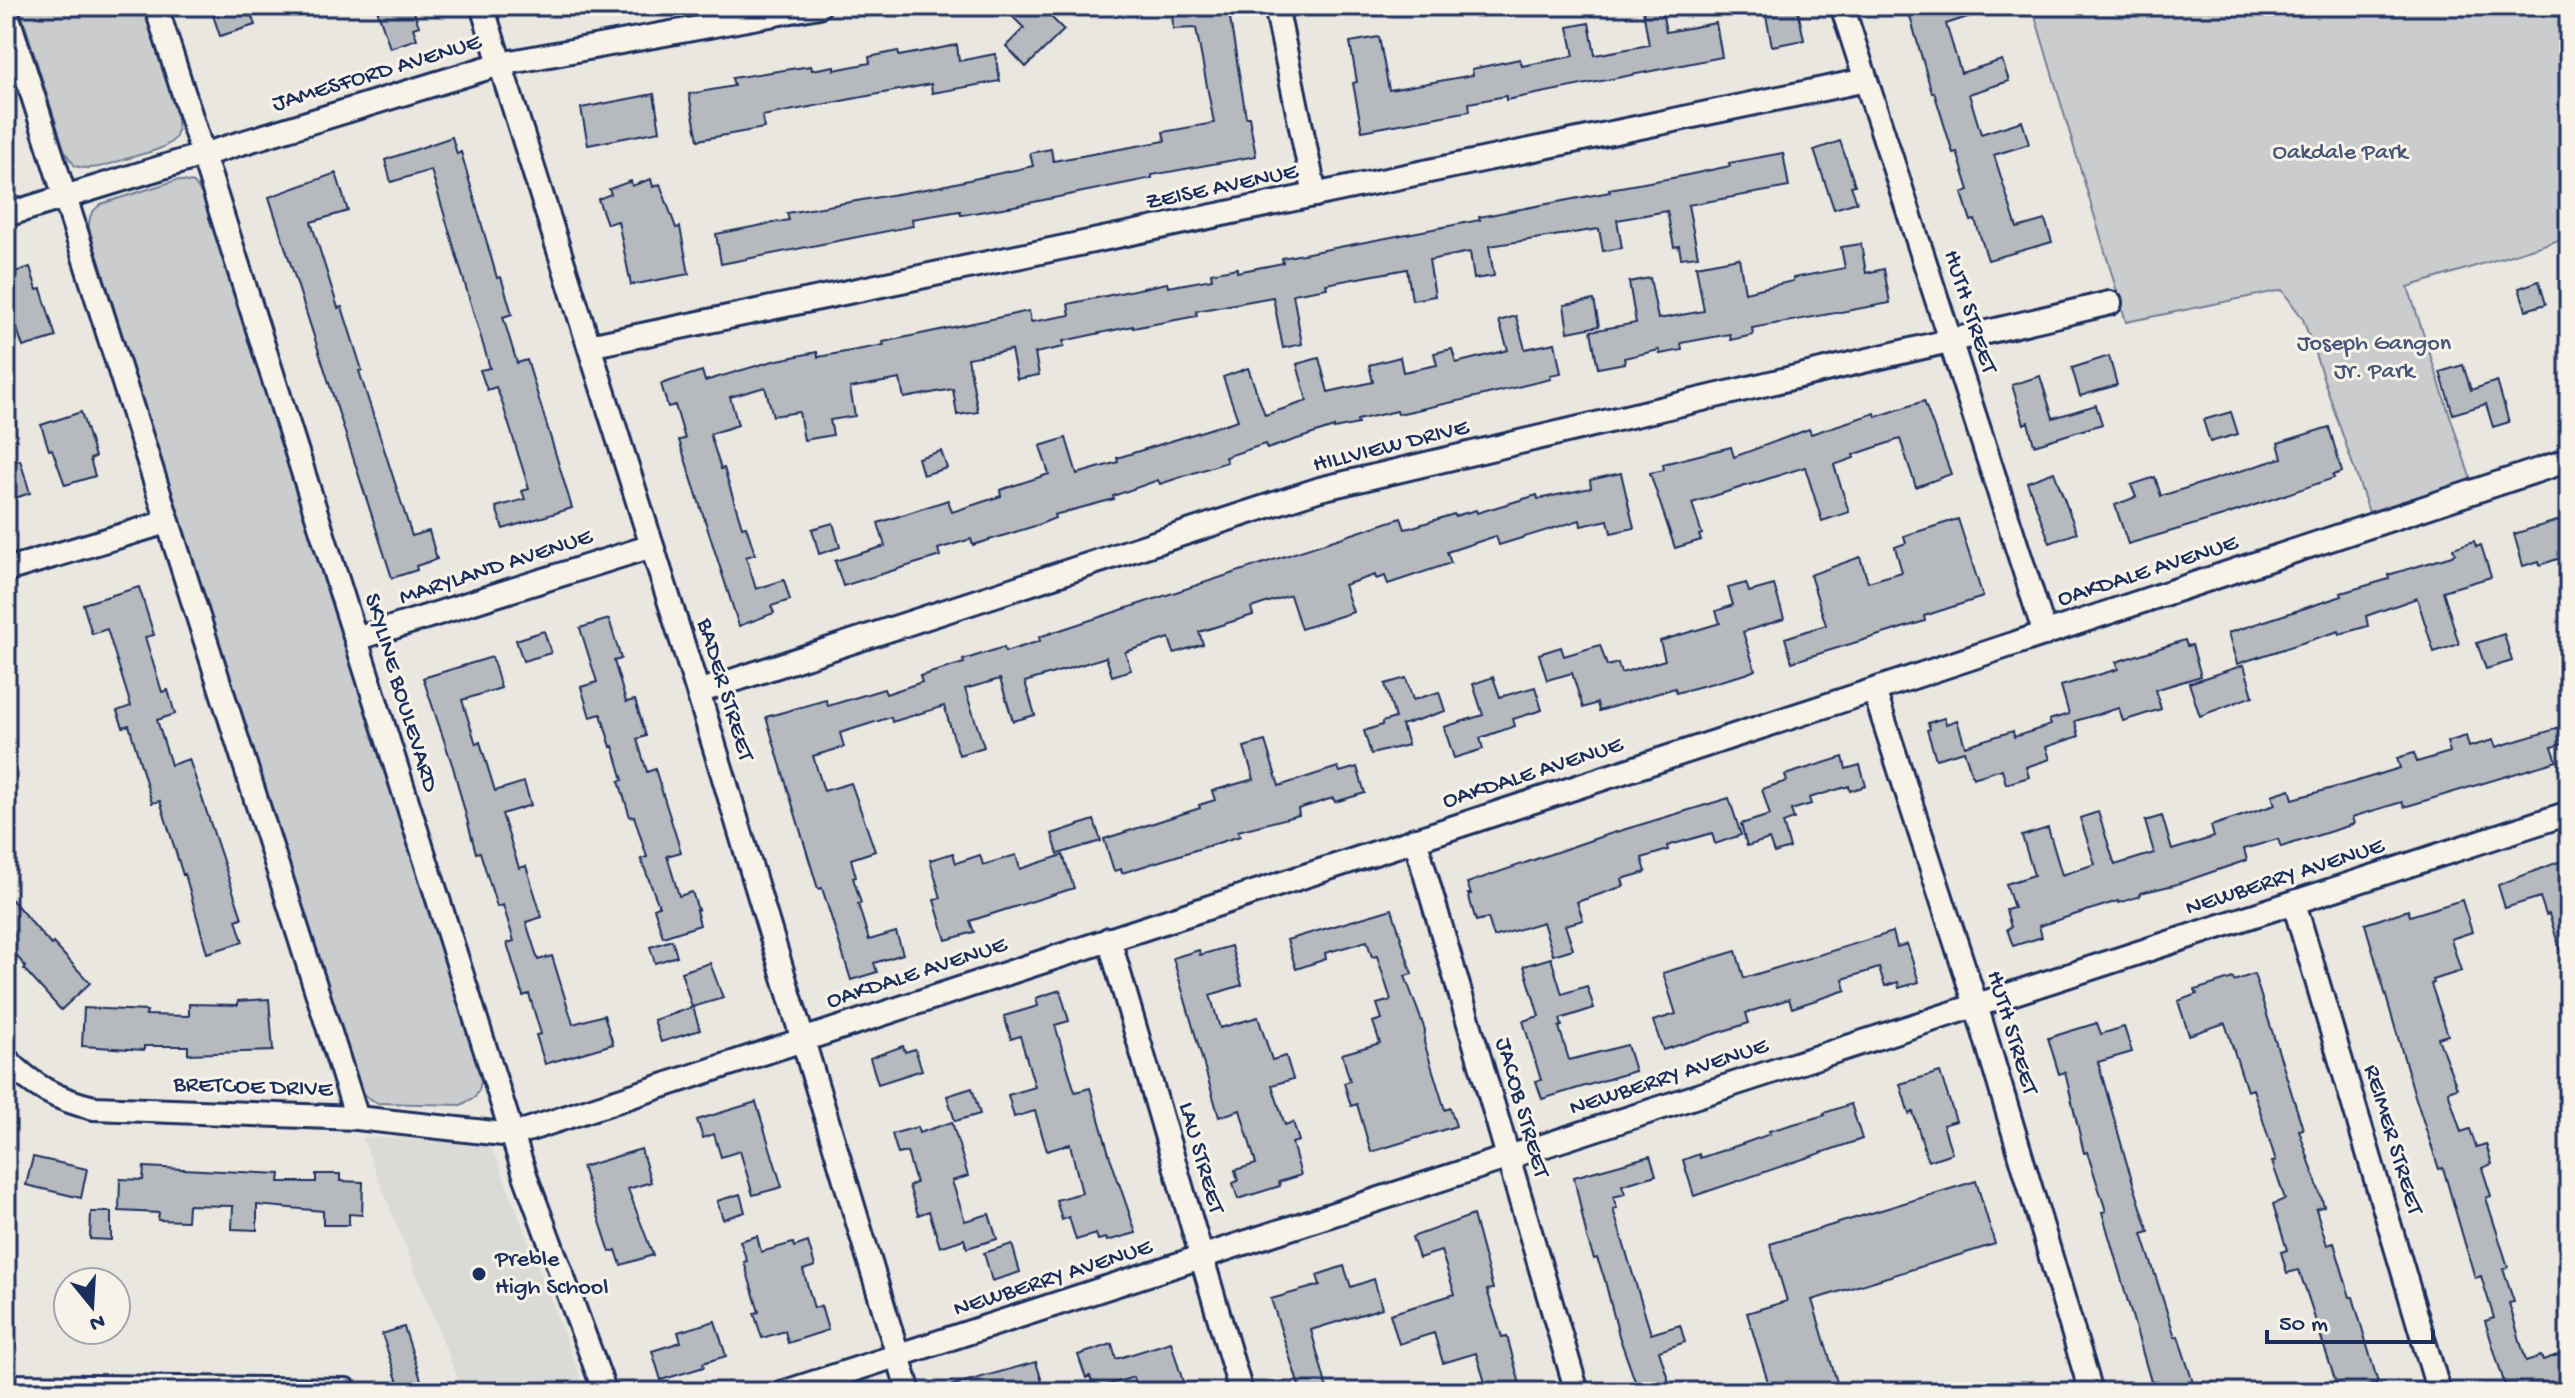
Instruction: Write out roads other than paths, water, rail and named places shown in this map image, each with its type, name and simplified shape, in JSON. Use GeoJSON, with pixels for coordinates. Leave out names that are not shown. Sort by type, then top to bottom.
{"type":"FeatureCollection","features":[{"type":"Feature","properties":{"kind":"street","name":"SKYLINE BOULEVARD"},"geometry":{"type":"LineString","coordinates":[[156,6],[512,1135],[605,1392]]}},
{"type":"Feature","properties":{"kind":"street","name":"BADER STREET"},"geometry":{"type":"LineString","coordinates":[[482,6],[698,692],[909,1392]]}},
{"type":"Feature","properties":{"kind":"street","name":"JAMESFORD AVENUE"},"geometry":{"type":"LineString","coordinates":[[6,215],[500,64],[819,6]]}},
{"type":"Feature","properties":{"kind":"street"},"geometry":{"type":"LineString","coordinates":[[1276,6],[1315,195]]}},
{"type":"Feature","properties":{"kind":"street","name":"HUTH STREET"},"geometry":{"type":"LineString","coordinates":[[1842,6],[2045,634]]}},
{"type":"Feature","properties":{"kind":"street"},"geometry":{"type":"LineString","coordinates":[[6,11],[357,1118]]}},
{"type":"Feature","properties":{"kind":"street","name":"ZEISE AVENUE"},"geometry":{"type":"LineString","coordinates":[[589,346],[1866,80]]}},
{"type":"Feature","properties":{"kind":"street","name":"HILLVIEW DRIVE"},"geometry":{"type":"LineString","coordinates":[[698,692],[1320,489],[2110,303]]}},
{"type":"Feature","properties":{"kind":"street","name":"OAKDALE AVENUE"},"geometry":{"type":"LineString","coordinates":[[512,1135],[2569,460]]}},
{"type":"Feature","properties":{"kind":"street"},"geometry":{"type":"LineString","coordinates":[[6,570],[167,522]]}},
{"type":"Feature","properties":{"kind":"street","name":"MARYLAND AVENUE"},"geometry":{"type":"LineString","coordinates":[[356,639],[652,546]]}},
{"type":"Feature","properties":{"kind":"street","name":"HUTH STREET"},"geometry":{"type":"LineString","coordinates":[[1874,690],[1976,1005],[2091,1392]]}},
{"type":"Feature","properties":{"kind":"street","name":"NEWBERRY AVENUE"},"geometry":{"type":"LineString","coordinates":[[785,1392],[2569,813]]}},
{"type":"Feature","properties":{"kind":"street","name":"JACOB STREET"},"geometry":{"type":"LineString","coordinates":[[1415,839],[1577,1392]]}},
{"type":"Feature","properties":{"kind":"street","name":"REIMER STREET"},"geometry":{"type":"LineString","coordinates":[[2294,903],[2439,1392]]}},
{"type":"Feature","properties":{"kind":"street","name":"LAU STREET"},"geometry":{"type":"LineString","coordinates":[[1109,939],[1241,1392]]}},
{"type":"Feature","properties":{"kind":"street","name":"BRETCOE DRIVE"},"geometry":{"type":"LineString","coordinates":[[6,1059],[22,1076],[42,1090],[67,1102],[94,1108],[357,1118],[512,1135]]}},
{"type":"Feature","properties":{"kind":"street"},"geometry":{"type":"LineString","coordinates":[[6,1386],[346,1391]]}},
{"type":"Feature","properties":{"kind":"place","name":"Preble High School"},"geometry":{"type":"Point","coordinates":[479,1274]}},
{"type":"Feature","properties":{"kind":"park label","name":"Oakdale Park"},"geometry":{"type":"Point","coordinates":[2340,153]}},
{"type":"Feature","properties":{"kind":"park label","name":"Joseph Gangon Jr. Park"},"geometry":{"type":"Point","coordinates":[2374,358]}}]}
